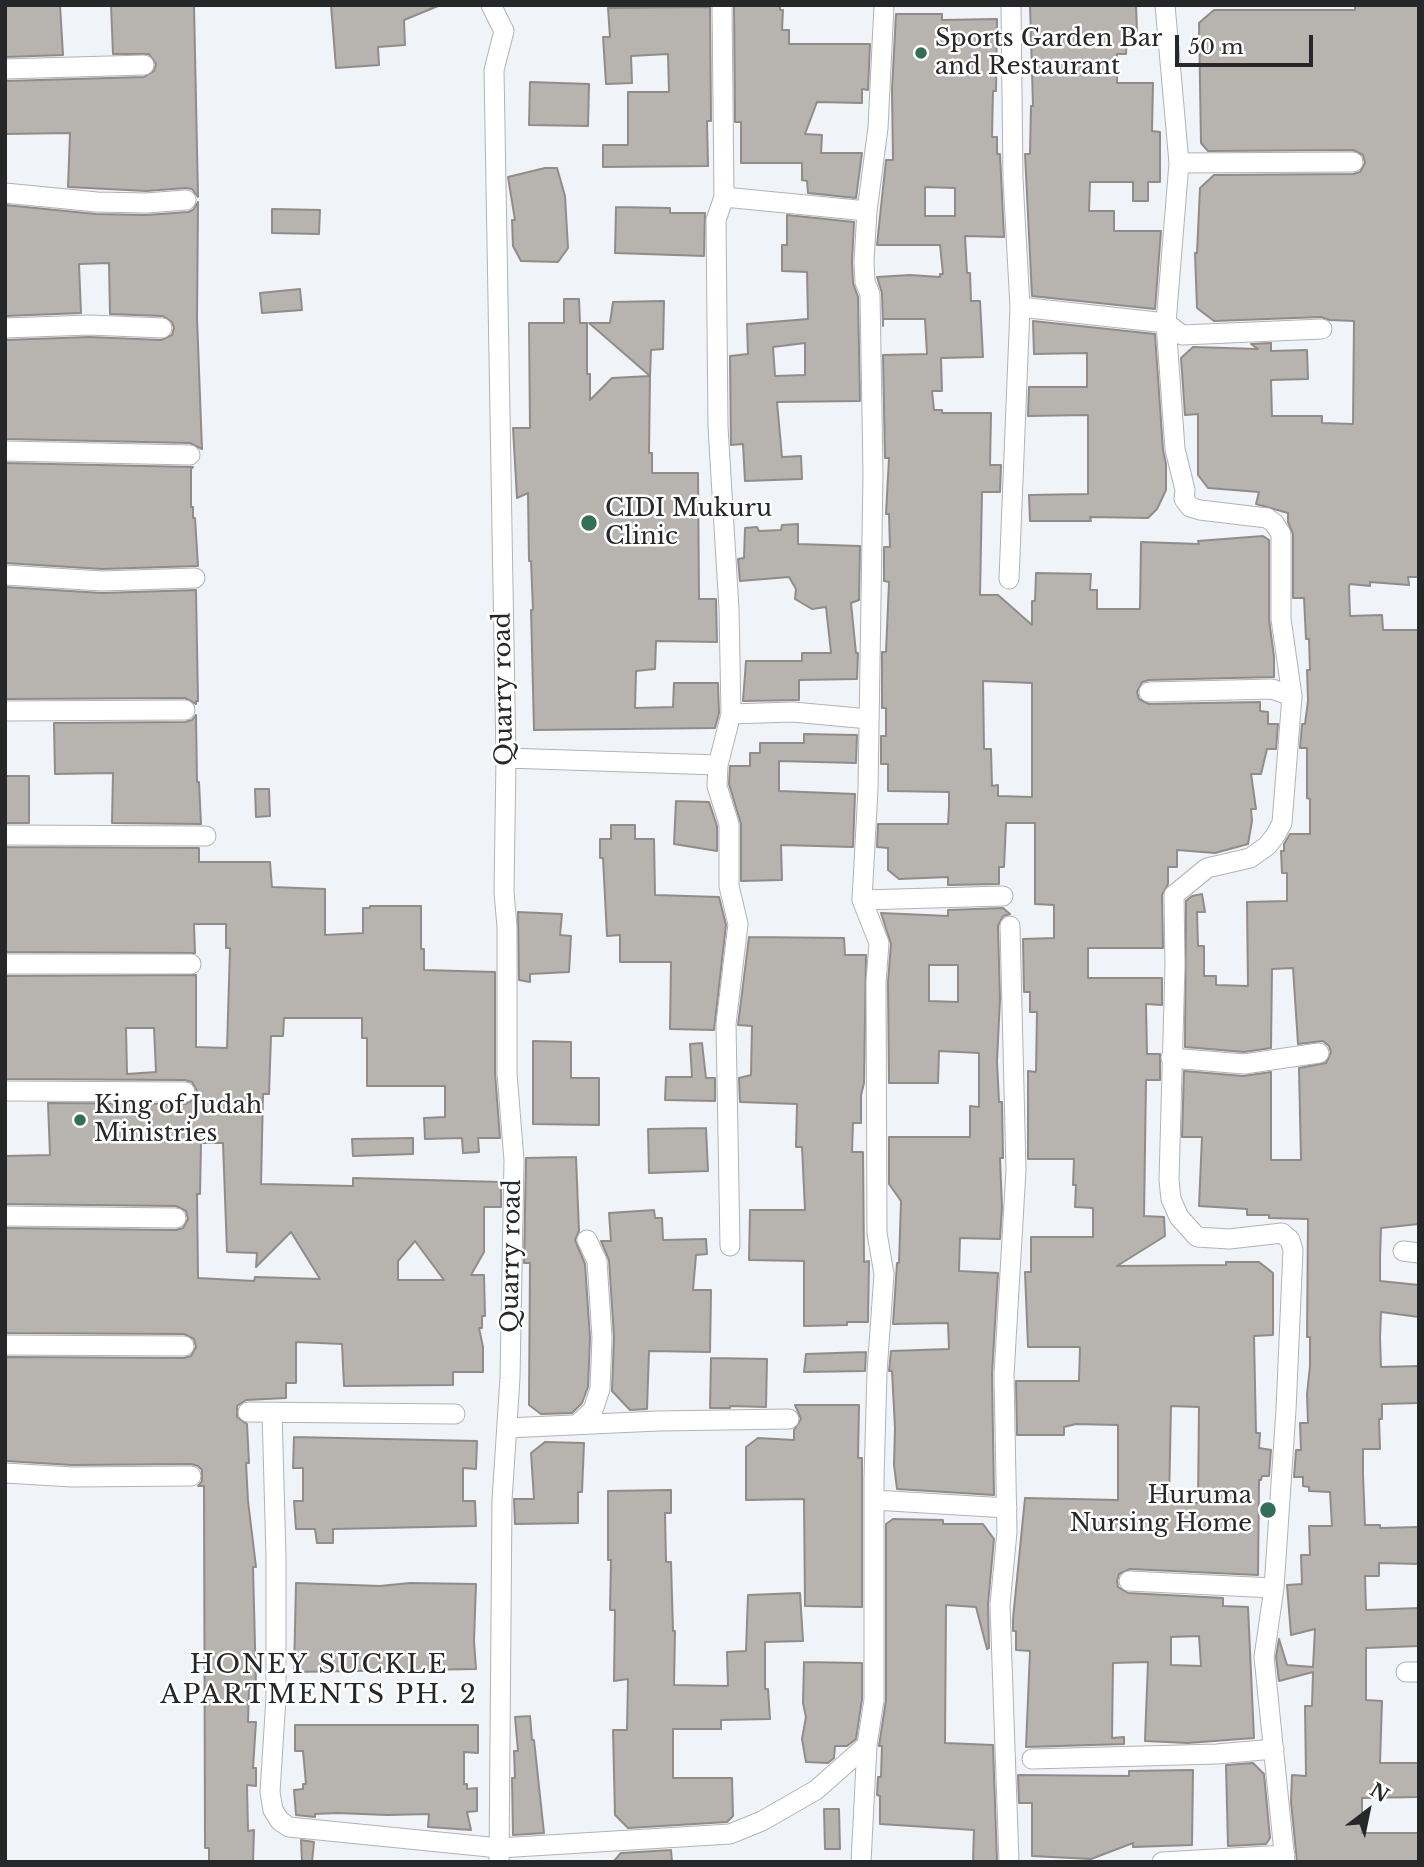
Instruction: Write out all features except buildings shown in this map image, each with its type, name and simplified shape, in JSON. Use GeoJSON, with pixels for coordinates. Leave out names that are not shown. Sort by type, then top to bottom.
{"type":"FeatureCollection","features":[{"type":"Feature","properties":{"kind":"street","name":"Quarry road"},"geometry":{"type":"LineString","coordinates":[[491,5],[504,31],[494,70],[506,758],[504,892],[507,927],[508,1073],[514,1160],[510,1378],[502,1500],[499,1855]]}},
{"type":"Feature","properties":{"kind":"street"},"geometry":{"type":"LineString","coordinates":[[722,5],[724,197],[716,220],[718,427],[729,609],[731,714],[718,765],[717,786],[729,824],[729,886],[738,924],[726,1024],[730,1246]]}},
{"type":"Feature","properties":{"kind":"street"},"geometry":{"type":"LineString","coordinates":[[861,1862],[867,1745],[874,1700],[877,1372],[884,1274],[877,1233],[876,982],[879,943],[862,900],[869,719],[873,474],[870,294],[865,282],[864,261],[867,211],[878,128],[884,5]]}},
{"type":"Feature","properties":{"kind":"street"},"geometry":{"type":"LineString","coordinates":[[1009,579],[1020,307],[1013,179],[1011,5]]}},
{"type":"Feature","properties":{"kind":"street"},"geometry":{"type":"LineString","coordinates":[[1162,1862],[1285,1858],[1264,1657],[1274,1588],[1293,1250],[1290,1240],[1282,1233],[1229,1239],[1197,1237],[1179,1217],[1171,1199],[1169,1180],[1175,965],[1174,895],[1207,868],[1250,858],[1267,846],[1275,836],[1282,823],[1292,696],[1281,619],[1280,534],[1274,523],[1267,518],[1200,510],[1190,507],[1184,499],[1185,490],[1175,449],[1166,323],[1179,163],[1165,5]]}},
{"type":"Feature","properties":{"kind":"street"},"geometry":{"type":"LineString","coordinates":[[5,69],[144,65]]}},
{"type":"Feature","properties":{"kind":"street"},"geometry":{"type":"LineString","coordinates":[[1179,163],[1353,162]]}},
{"type":"Feature","properties":{"kind":"street"},"geometry":{"type":"LineString","coordinates":[[5,193],[97,202],[146,203],[186,200]]}},
{"type":"Feature","properties":{"kind":"street"},"geometry":{"type":"LineString","coordinates":[[724,197],[867,211]]}},
{"type":"Feature","properties":{"kind":"street"},"geometry":{"type":"LineString","coordinates":[[1020,307],[1166,323],[1182,335],[1322,329]]}},
{"type":"Feature","properties":{"kind":"street"},"geometry":{"type":"LineString","coordinates":[[5,328],[89,325],[162,328]]}},
{"type":"Feature","properties":{"kind":"street"},"geometry":{"type":"LineString","coordinates":[[5,451],[190,455]]}},
{"type":"Feature","properties":{"kind":"street"},"geometry":{"type":"LineString","coordinates":[[5,575],[102,580],[195,578]]}},
{"type":"Feature","properties":{"kind":"street"},"geometry":{"type":"LineString","coordinates":[[1149,692],[1272,690],[1292,696]]}},
{"type":"Feature","properties":{"kind":"street"},"geometry":{"type":"LineString","coordinates":[[5,711],[184,710]]}},
{"type":"Feature","properties":{"kind":"street"},"geometry":{"type":"LineString","coordinates":[[731,714],[793,712],[869,719]]}},
{"type":"Feature","properties":{"kind":"street"},"geometry":{"type":"LineString","coordinates":[[506,758],[718,765]]}},
{"type":"Feature","properties":{"kind":"street"},"geometry":{"type":"LineString","coordinates":[[5,835],[206,836]]}},
{"type":"Feature","properties":{"kind":"street"},"geometry":{"type":"LineString","coordinates":[[862,900],[1003,896]]}},
{"type":"Feature","properties":{"kind":"street"},"geometry":{"type":"LineString","coordinates":[[1009,1862],[1000,1605],[1007,1532],[1004,1375],[1016,1170],[1010,926]]}},
{"type":"Feature","properties":{"kind":"street"},"geometry":{"type":"LineString","coordinates":[[5,964],[191,964]]}},
{"type":"Feature","properties":{"kind":"street"},"geometry":{"type":"LineString","coordinates":[[1171,1058],[1244,1064],[1319,1053]]}},
{"type":"Feature","properties":{"kind":"street"},"geometry":{"type":"LineString","coordinates":[[5,1091],[185,1092]]}},
{"type":"Feature","properties":{"kind":"street"},"geometry":{"type":"LineString","coordinates":[[5,1216],[176,1218]]}},
{"type":"Feature","properties":{"kind":"street"},"geometry":{"type":"LineString","coordinates":[[578,1424],[593,1410],[600,1389],[602,1338],[597,1261],[587,1240]]}},
{"type":"Feature","properties":{"kind":"street"},"geometry":{"type":"LineString","coordinates":[[5,1345],[184,1346]]}},
{"type":"Feature","properties":{"kind":"street"},"geometry":{"type":"LineString","coordinates":[[248,1412],[455,1414]]}},
{"type":"Feature","properties":{"kind":"street"},"geometry":{"type":"LineString","coordinates":[[272,1412],[276,1698],[270,1792],[273,1810],[280,1821],[289,1827],[499,1855],[730,1834],[761,1821],[816,1790],[867,1745]]}},
{"type":"Feature","properties":{"kind":"street"},"geometry":{"type":"LineString","coordinates":[[507,1428],[789,1419]]}},
{"type":"Feature","properties":{"kind":"street"},"geometry":{"type":"LineString","coordinates":[[5,1474],[72,1477],[191,1476]]}},
{"type":"Feature","properties":{"kind":"street"},"geometry":{"type":"LineString","coordinates":[[874,1500],[1007,1508]]}},
{"type":"Feature","properties":{"kind":"street"},"geometry":{"type":"LineString","coordinates":[[1129,1581],[1274,1588]]}},
{"type":"Feature","properties":{"kind":"street"},"geometry":{"type":"LineString","coordinates":[[1032,1759],[1217,1754],[1274,1749]]}},
{"type":"Feature","properties":{"kind":"place","name":"Sports Garden Bar and Restaurant"},"geometry":{"type":"Point","coordinates":[921,53]}},
{"type":"Feature","properties":{"kind":"place","name":"CIDI Mukuru Clinic"},"geometry":{"type":"Point","coordinates":[589,523]}},
{"type":"Feature","properties":{"kind":"place","name":"King of Judah Ministries"},"geometry":{"type":"Point","coordinates":[80,1120]}},
{"type":"Feature","properties":{"kind":"place","name":"Huruma Nursing Home"},"geometry":{"type":"Point","coordinates":[1268,1510]}},
{"type":"Feature","properties":{"kind":"district","name":"HONEY SUCKLE APARTMENTS PH. 2"},"geometry":{"type":"Point","coordinates":[319,1681]}}]}
